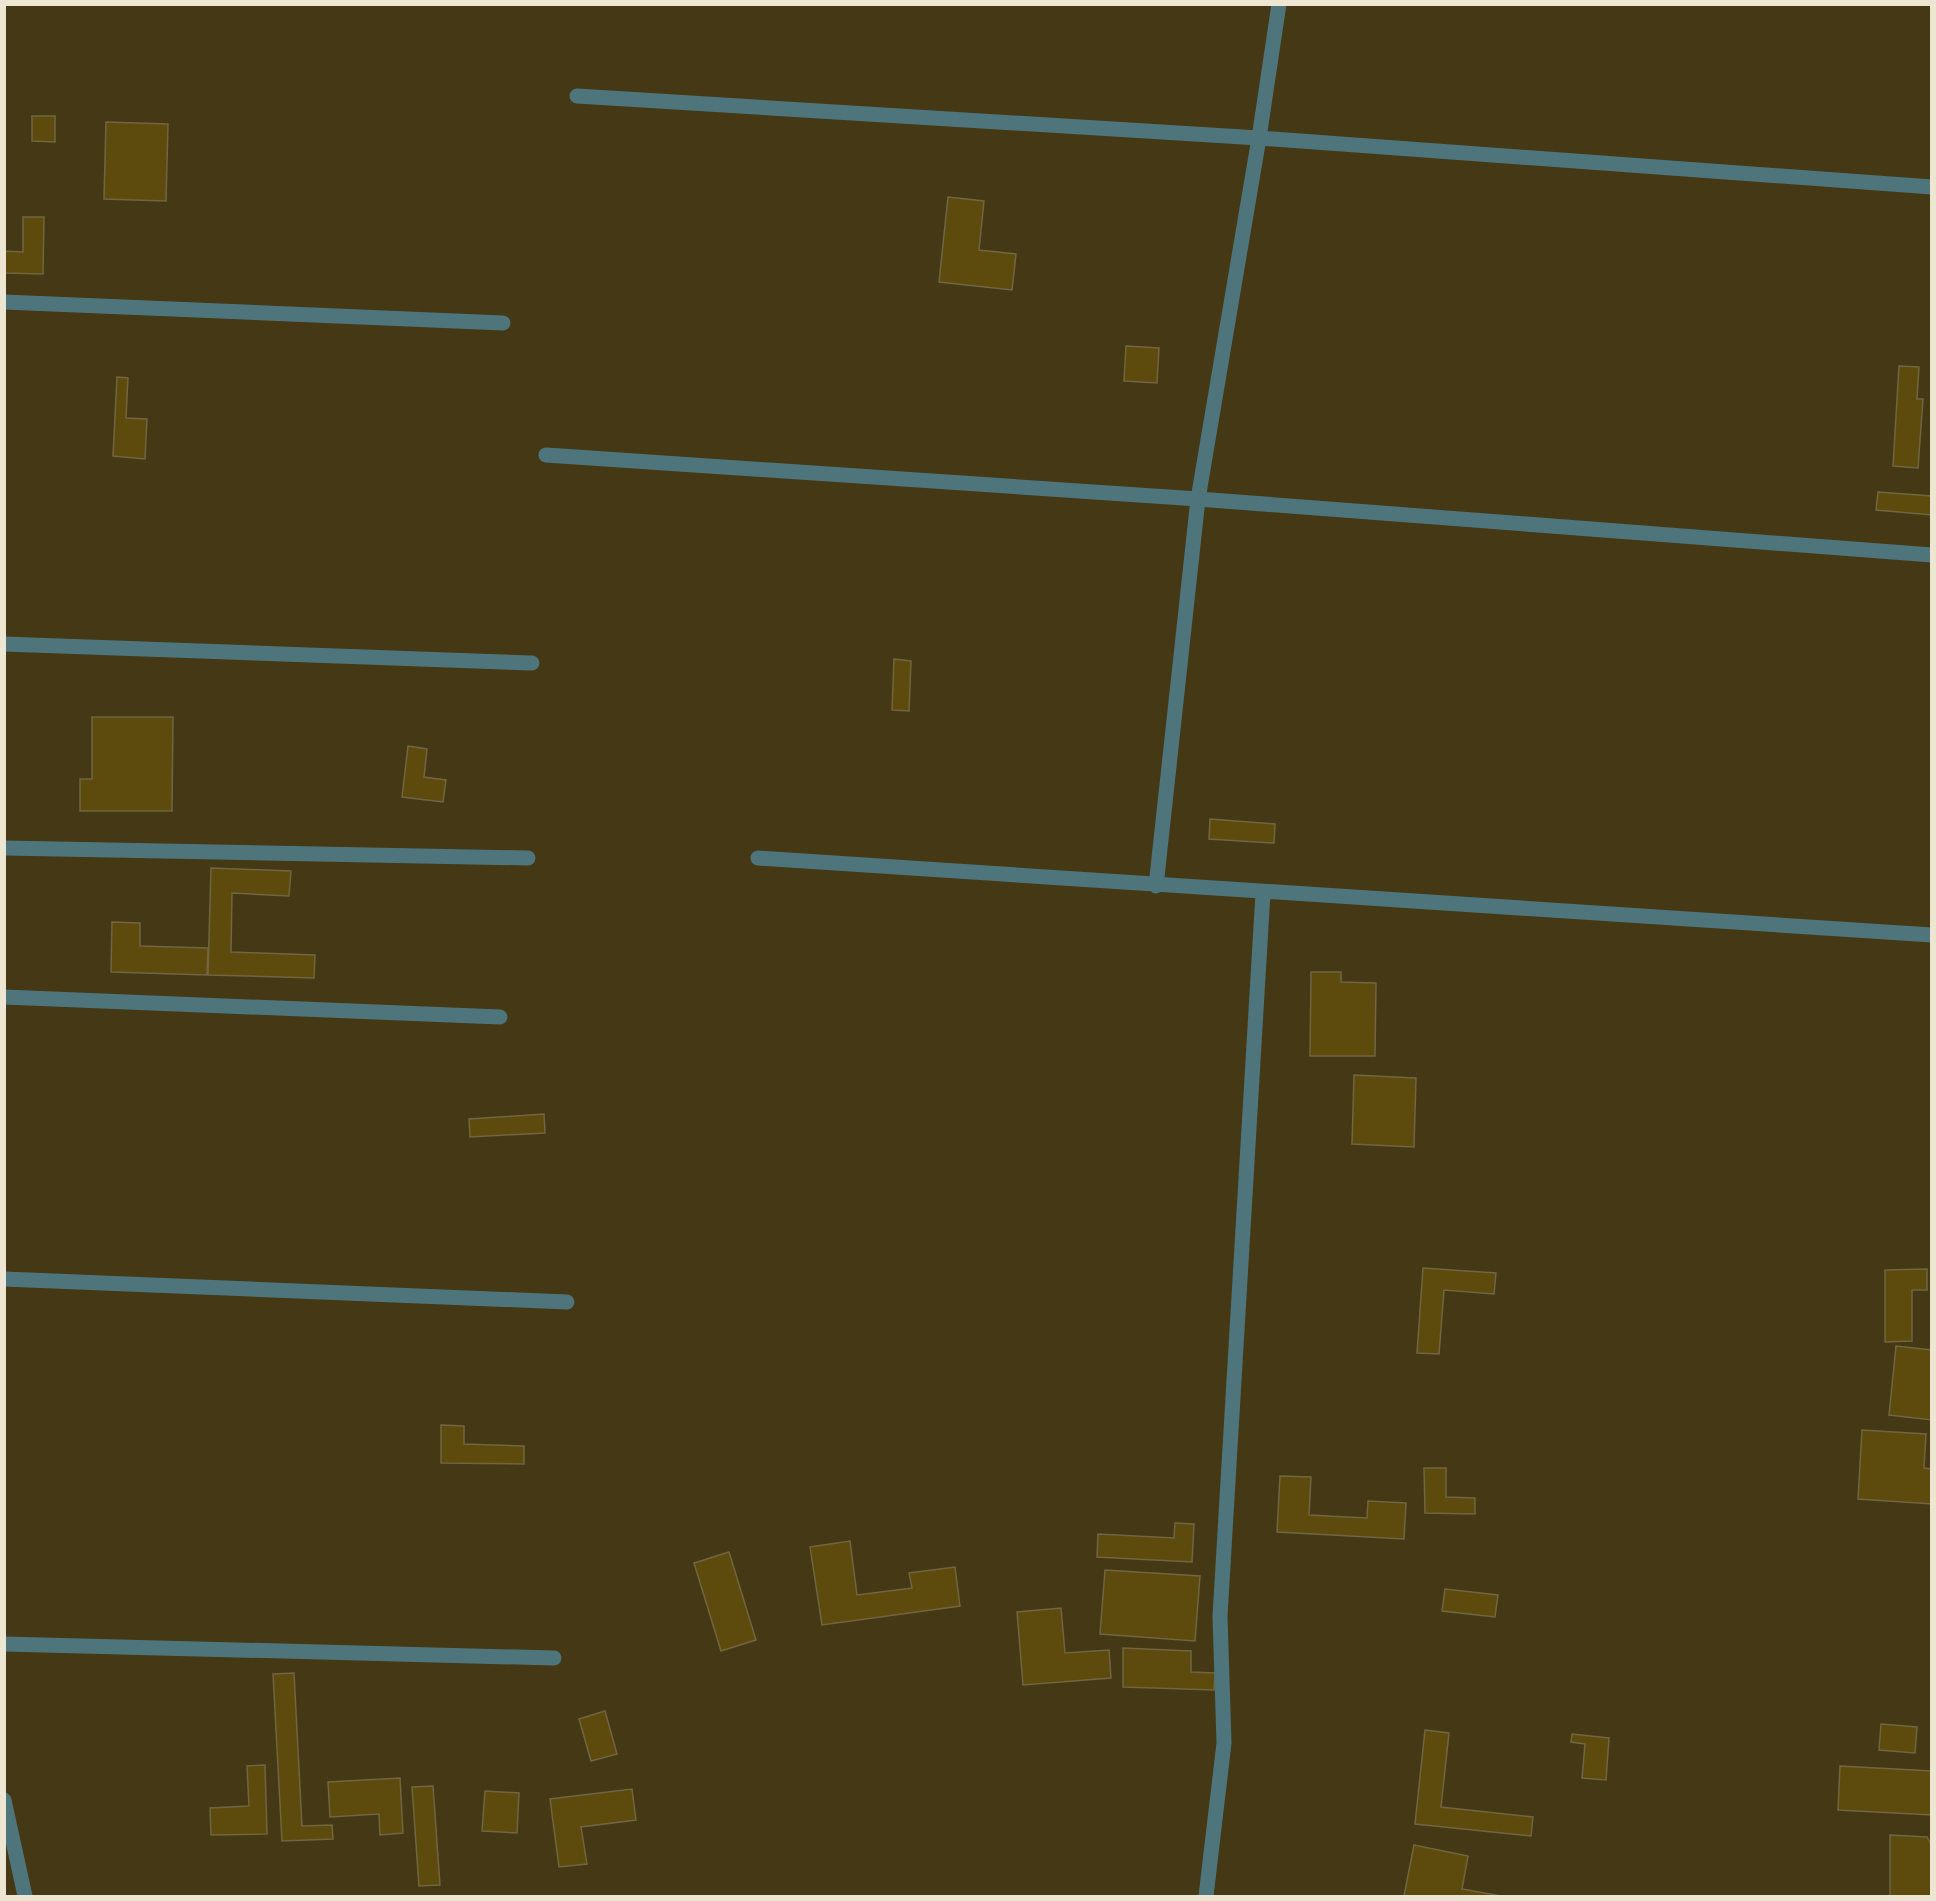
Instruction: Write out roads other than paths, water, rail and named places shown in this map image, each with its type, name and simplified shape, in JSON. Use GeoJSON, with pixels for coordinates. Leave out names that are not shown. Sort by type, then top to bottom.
{"type":"FeatureCollection","features":[{"type":"Feature","properties":{"kind":"street"},"geometry":{"type":"LineString","coordinates":[[1156,886],[1198,499],[1259,138],[1279,4]]}},
{"type":"Feature","properties":{"kind":"street"},"geometry":{"type":"LineString","coordinates":[[577,96],[1259,138],[1932,187]]}},
{"type":"Feature","properties":{"kind":"street"},"geometry":{"type":"LineString","coordinates":[[4,302],[503,324]]}},
{"type":"Feature","properties":{"kind":"street"},"geometry":{"type":"LineString","coordinates":[[546,455],[1198,499],[1932,555]]}},
{"type":"Feature","properties":{"kind":"street"},"geometry":{"type":"LineString","coordinates":[[4,644],[532,663]]}},
{"type":"Feature","properties":{"kind":"street"},"geometry":{"type":"LineString","coordinates":[[4,848],[528,858]]}},
{"type":"Feature","properties":{"kind":"street"},"geometry":{"type":"LineString","coordinates":[[758,858],[1156,886],[1932,935]]}},
{"type":"Feature","properties":{"kind":"street"},"geometry":{"type":"LineString","coordinates":[[1206,1896],[1224,1743],[1220,1616],[1263,893]]}},
{"type":"Feature","properties":{"kind":"street"},"geometry":{"type":"LineString","coordinates":[[4,997],[500,1017]]}},
{"type":"Feature","properties":{"kind":"street"},"geometry":{"type":"LineString","coordinates":[[4,1279],[567,1302]]}},
{"type":"Feature","properties":{"kind":"street"},"geometry":{"type":"LineString","coordinates":[[4,1644],[554,1658]]}},
{"type":"Feature","properties":{"kind":"street"},"geometry":{"type":"LineString","coordinates":[[4,1800],[25,1896]]}}]}
